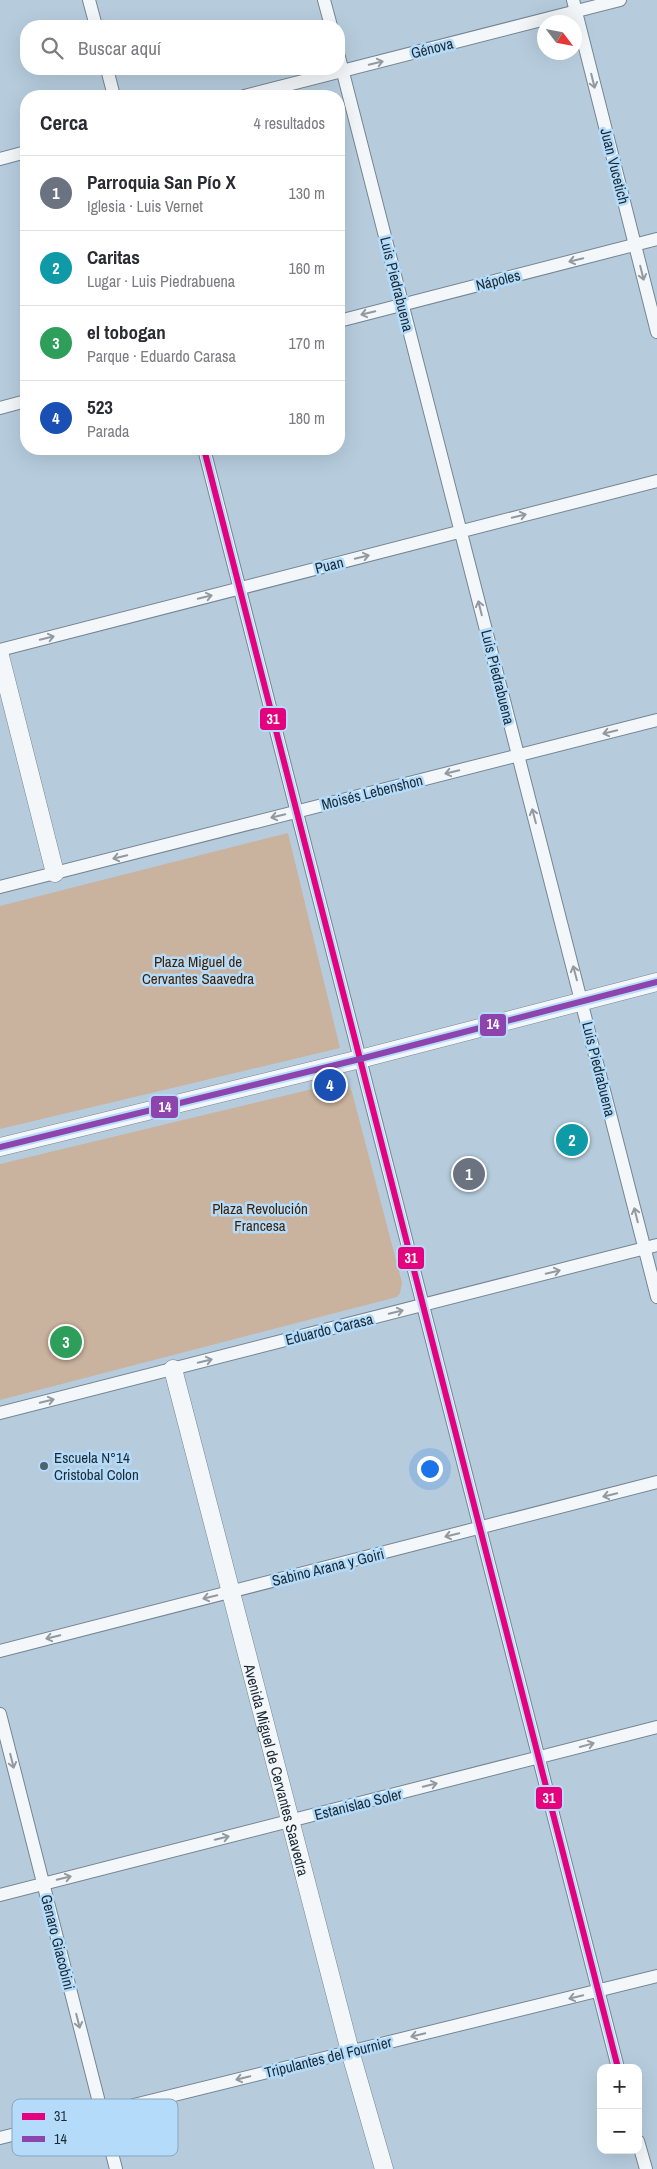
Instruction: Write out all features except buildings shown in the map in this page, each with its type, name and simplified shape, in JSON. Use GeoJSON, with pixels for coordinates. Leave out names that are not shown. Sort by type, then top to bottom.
{"type":"FeatureCollection","features":[{"type":"Feature","properties":{"kind":"street"},"geometry":{"type":"LineString","coordinates":[[89,0],[94,20]]}},
{"type":"Feature","properties":{"kind":"street"},"geometry":{"type":"LineString","coordinates":[[324,0],[329,20]]}},
{"type":"Feature","properties":{"kind":"street","name":"Génova"},"geometry":{"type":"LineString","coordinates":[[345,70],[574,6],[620,0]]}},
{"type":"Feature","properties":{"kind":"street","name":"Juan Vucetich"},"geometry":{"type":"LineString","coordinates":[[574,6],[657,332]]}},
{"type":"Feature","properties":{"kind":"street"},"geometry":{"type":"LineString","coordinates":[[109,75],[112,90]]}},
{"type":"Feature","properties":{"kind":"street","name":"Génova"},"geometry":{"type":"LineString","coordinates":[[268,90],[326,75]]}},
{"type":"Feature","properties":{"kind":"street","name":"Luis Piedrabuena"},"geometry":{"type":"LineString","coordinates":[[343,75],[582,1001],[651,1247],[657,1296]]}},
{"type":"Feature","properties":{"kind":"street"},"geometry":{"type":"LineString","coordinates":[[0,159],[20,154]]}},
{"type":"Feature","properties":{"kind":"street","name":"Nápoles"},"geometry":{"type":"LineString","coordinates":[[345,319],[657,239]]}},
{"type":"Feature","properties":{"kind":"street"},"geometry":{"type":"LineString","coordinates":[[0,408],[20,403]]}},
{"type":"Feature","properties":{"kind":"street"},"geometry":{"type":"LineString","coordinates":[[206,455],[617,2064]]}},
{"type":"Feature","properties":{"kind":"street","name":"Puan"},"geometry":{"type":"LineString","coordinates":[[0,650],[657,481]]}},
{"type":"Feature","properties":{"kind":"street"},"geometry":{"type":"LineString","coordinates":[[0,656],[55,873]]}},
{"type":"Feature","properties":{"kind":"street","name":"Moisés Lebenshon"},"geometry":{"type":"LineString","coordinates":[[0,887],[657,720]]}},
{"type":"Feature","properties":{"kind":"street"},"geometry":{"type":"LineString","coordinates":[[0,1147],[360,1059],[657,982]]}},
{"type":"Feature","properties":{"kind":"street","name":"Eduardo Carasa"},"geometry":{"type":"LineString","coordinates":[[0,1413],[651,1247]]}},
{"type":"Feature","properties":{"kind":"street","name":"Avenida Miguel de Cervantes Saavedra"},"geometry":{"type":"LineString","coordinates":[[172,1369],[350,2051],[384,2169]]}},
{"type":"Feature","properties":{"kind":"street","name":"Sabino Arana y Goiri"},"geometry":{"type":"LineString","coordinates":[[0,1651],[657,1482]]}},
{"type":"Feature","properties":{"kind":"street","name":"Genaro Giacobini"},"geometry":{"type":"LineString","coordinates":[[0,1714],[98,2099]]}},
{"type":"Feature","properties":{"kind":"street","name":"Estanislao Soler"},"geometry":{"type":"LineString","coordinates":[[0,1895],[657,1727]]}},
{"type":"Feature","properties":{"kind":"street","name":"Tripulantes del Fournier"},"geometry":{"type":"LineString","coordinates":[[161,2099],[657,1976]]}},
{"type":"Feature","properties":{"kind":"street"},"geometry":{"type":"LineString","coordinates":[[642,2154],[646,2169]]}},
{"type":"Feature","properties":{"kind":"street","name":"Genaro Giacobini"},"geometry":{"type":"LineString","coordinates":[[113,2156],[116,2169]]}},
{"type":"Feature","properties":{"kind":"green space","name":"Plaza Miguel de Cervantes Saavedra"},"geometry":{"type":"Polygon","coordinates":[[[288,833],[340,1048],[0,1129],[0,906],[288,833]]]}},
{"type":"Feature","properties":{"kind":"green space","name":"Plaza Revolución Francesa"},"geometry":{"type":"Polygon","coordinates":[[[342,1082],[347,1084],[352,1092],[402,1283],[397,1297],[0,1400],[0,1164],[342,1082]]]}},
{"type":"Feature","properties":{"kind":"transit line","name":"31"},"geometry":{"type":"LineString","coordinates":[[206,455],[617,2064]]}},
{"type":"Feature","properties":{"kind":"transit line","name":"14"},"geometry":{"type":"LineString","coordinates":[[0,1147],[360,1059],[657,982]]}},
{"type":"Feature","properties":{"kind":"place","name":"523"},"geometry":{"type":"Point","coordinates":[330,1085]}},
{"type":"Feature","properties":{"kind":"place","name":"Caritas"},"geometry":{"type":"Point","coordinates":[572,1140]}},
{"type":"Feature","properties":{"kind":"place","name":"Parroquia San Pío X"},"geometry":{"type":"Point","coordinates":[469,1174]}},
{"type":"Feature","properties":{"kind":"place","name":"el tobogan"},"geometry":{"type":"Point","coordinates":[66,1342]}},
{"type":"Feature","properties":{"kind":"place","name":"Escuela N°14 Cristobal Colon"},"geometry":{"type":"Point","coordinates":[44,1466]}}]}
